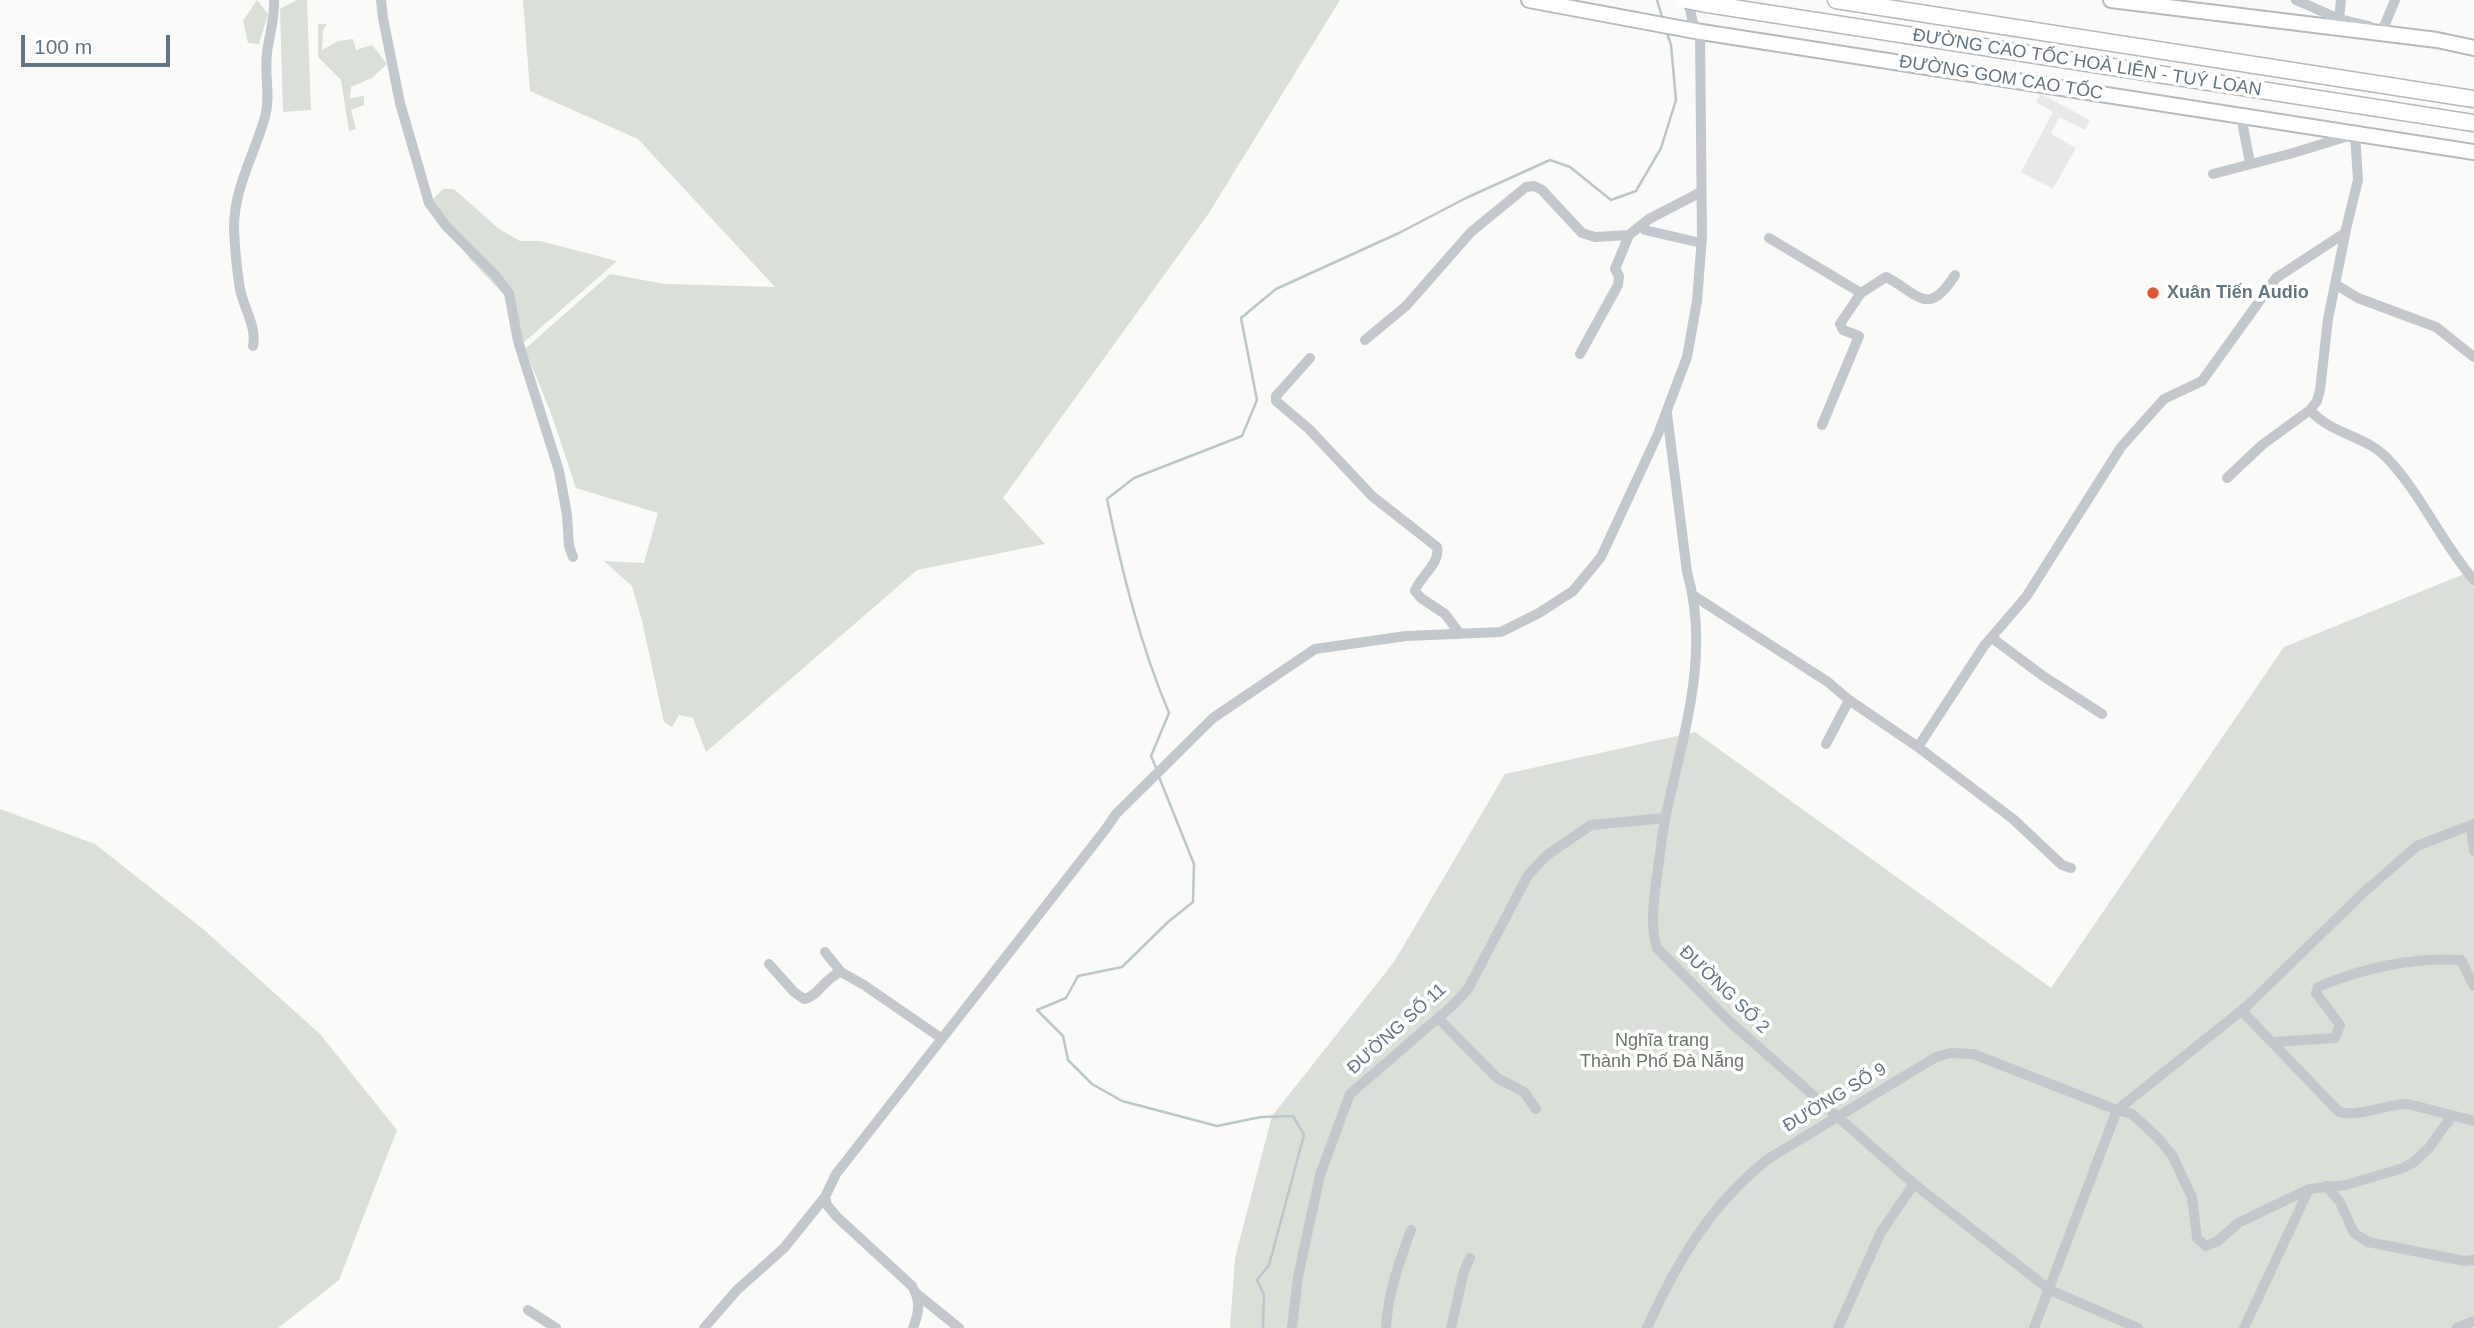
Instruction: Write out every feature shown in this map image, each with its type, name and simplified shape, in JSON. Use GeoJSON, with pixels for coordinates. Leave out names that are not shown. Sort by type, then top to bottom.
{"type":"FeatureCollection","features":[{"type":"Feature","properties":{"kind":"highway","name":"ĐƯỜNG CAO TỐC HOÀ LIÊN - TUÝ LOAN"},"geometry":{"type":"LineString","coordinates":[[1836,0],[2474,99]]}},
{"type":"Feature","properties":{"kind":"highway","name":"ĐƯỜNG CAO TỐC HOÀ LIÊN - TUÝ LOAN"},"geometry":{"type":"LineString","coordinates":[[1691,1],[2474,123]]}},
{"type":"Feature","properties":{"kind":"main road","name":"ĐƯỜNG GOM CAO TỐC"},"geometry":{"type":"LineString","coordinates":[[1529,0],[1697,31],[2474,152]]}},
{"type":"Feature","properties":{"kind":"main road"},"geometry":{"type":"LineString","coordinates":[[2111,0],[2437,40],[2474,48]]}},
{"type":"Feature","properties":{"kind":"street"},"geometry":{"type":"LineString","coordinates":[[253,346],[253,328],[240,290],[234,214],[243,176],[266,115],[266,54],[272,33],[274,0]]}},
{"type":"Feature","properties":{"kind":"street"},"geometry":{"type":"LineString","coordinates":[[381,0],[400,103],[429,203],[446,226],[495,275],[509,293],[518,341],[559,471],[573,558]]}},
{"type":"Feature","properties":{"kind":"street"},"geometry":{"type":"LineString","coordinates":[[2295,0],[2339,19],[2437,40]]}},
{"type":"Feature","properties":{"kind":"street"},"geometry":{"type":"LineString","coordinates":[[2339,19],[2341,0]]}},
{"type":"Feature","properties":{"kind":"street"},"geometry":{"type":"LineString","coordinates":[[2383,29],[2395,0]]}},
{"type":"Feature","properties":{"kind":"street"},"geometry":{"type":"LineString","coordinates":[[704,1328],[737,1290],[784,1248],[825,1197],[836,1174],[1116,814],[1213,718],[1315,649],[1406,636],[1501,632],[1539,613],[1573,591],[1601,557],[1667,410],[1686,357],[1697,300],[1701,191],[1697,31],[1693,23],[1691,1]]}},
{"type":"Feature","properties":{"kind":"street"},"geometry":{"type":"LineString","coordinates":[[2241,116],[2250,163]]}},
{"type":"Feature","properties":{"kind":"street"},"geometry":{"type":"LineString","coordinates":[[1918,747],[1992,638],[2026,597],[2121,447],[2164,400],[2202,381],[2276,278],[2344,233],[2358,180],[2355,134],[2213,174]]}},
{"type":"Feature","properties":{"kind":"street"},"geometry":{"type":"LineString","coordinates":[[1365,340],[1406,306],[1471,232],[1526,187],[1534,186],[1542,190],[1578,230],[1587,236],[1629,235]]}},
{"type":"Feature","properties":{"kind":"street"},"geometry":{"type":"LineString","coordinates":[[1580,354],[1618,285],[1619,276],[1615,269],[1629,235],[1649,219],[1701,191]]}},
{"type":"Feature","properties":{"kind":"street"},"geometry":{"type":"LineString","coordinates":[[2227,478],[2262,445],[2310,410],[2317,401],[2328,319],[2349,214]]}},
{"type":"Feature","properties":{"kind":"street"},"geometry":{"type":"LineString","coordinates":[[1645,230],[1701,243]]}},
{"type":"Feature","properties":{"kind":"street"},"geometry":{"type":"LineString","coordinates":[[1769,239],[1861,293]]}},
{"type":"Feature","properties":{"kind":"street"},"geometry":{"type":"LineString","coordinates":[[1822,425],[1859,336],[1843,330],[1840,324],[1861,293],[1886,277],[1917,297],[1938,297],[1945,292],[1955,275]]}},
{"type":"Feature","properties":{"kind":"street"},"geometry":{"type":"LineString","coordinates":[[2335,284],[2358,298],[2436,327],[2474,357]]}},
{"type":"Feature","properties":{"kind":"street"},"geometry":{"type":"LineString","coordinates":[[1310,358],[1276,396],[1276,401],[1309,429],[1372,496],[1434,543],[1439,550],[1437,557],[1415,590],[1421,598],[1446,614],[1460,634]]}},
{"type":"Feature","properties":{"kind":"street","name":"ĐƯỜNG SỐ 2"},"geometry":{"type":"LineString","coordinates":[[1667,410],[1687,572],[1694,596],[1697,639],[1695,687],[1665,818],[1655,893],[1654,932],[1657,948],[1729,1021],[1914,1184],[2050,1290],[2138,1328]]}},
{"type":"Feature","properties":{"kind":"street"},"geometry":{"type":"LineString","coordinates":[[2310,410],[2326,424],[2372,447],[2387,458],[2416,492],[2447,543],[2474,580]]}},
{"type":"Feature","properties":{"kind":"street"},"geometry":{"type":"LineString","coordinates":[[1694,596],[1828,682],[2020,825],[2062,865],[2071,868]]}},
{"type":"Feature","properties":{"kind":"street"},"geometry":{"type":"LineString","coordinates":[[1992,638],[2043,676],[2102,714]]}},
{"type":"Feature","properties":{"kind":"street"},"geometry":{"type":"LineString","coordinates":[[1826,744],[1849,700]]}},
{"type":"Feature","properties":{"kind":"street","name":"ĐƯỜNG SỐ 11"},"geometry":{"type":"LineString","coordinates":[[1292,1328],[1298,1277],[1321,1175],[1350,1094],[1468,989],[1528,875],[1547,856],[1591,825],[1665,818]]}},
{"type":"Feature","properties":{"kind":"street"},"geometry":{"type":"LineString","coordinates":[[2034,1328],[2116,1110],[2242,1011],[2363,893],[2417,846],[2472,825],[2474,851]]}},
{"type":"Feature","properties":{"kind":"street"},"geometry":{"type":"LineString","coordinates":[[825,952],[841,972],[941,1038]]}},
{"type":"Feature","properties":{"kind":"street"},"geometry":{"type":"LineString","coordinates":[[2273,1042],[2335,1038],[2340,1025],[2316,993],[2318,987],[2336,979],[2382,967],[2438,959],[2461,960],[2474,986]]}},
{"type":"Feature","properties":{"kind":"street"},"geometry":{"type":"LineString","coordinates":[[769,964],[794,992],[804,999],[811,997],[824,981],[841,972]]}},
{"type":"Feature","properties":{"kind":"street"},"geometry":{"type":"LineString","coordinates":[[2242,1011],[2333,1109],[2339,1112],[2348,1114],[2408,1104],[2474,1121]]}},
{"type":"Feature","properties":{"kind":"street"},"geometry":{"type":"LineString","coordinates":[[1438,1018],[1497,1078],[1524,1092],[1536,1109]]}},
{"type":"Feature","properties":{"kind":"street","name":"ĐƯỜNG SỐ 9"},"geometry":{"type":"LineString","coordinates":[[1647,1328],[1678,1264],[1701,1228],[1731,1192],[1768,1159],[1936,1058],[1951,1053],[1973,1054],[2132,1114],[2172,1155],[2192,1198],[2197,1238],[2206,1246],[2218,1241],[2238,1223],[2309,1189]]}},
{"type":"Feature","properties":{"kind":"street"},"geometry":{"type":"LineString","coordinates":[[2244,1328],[2309,1189],[2346,1185],[2378,1177],[2414,1162],[2430,1148],[2451,1116]]}},
{"type":"Feature","properties":{"kind":"street"},"geometry":{"type":"LineString","coordinates":[[1838,1328],[1877,1241],[1914,1184]]}},
{"type":"Feature","properties":{"kind":"street"},"geometry":{"type":"LineString","coordinates":[[2326,1186],[2340,1202],[2354,1233],[2368,1242],[2474,1261]]}},
{"type":"Feature","properties":{"kind":"street"},"geometry":{"type":"LineString","coordinates":[[825,1197],[827,1205],[837,1217],[905,1279],[916,1294],[959,1328]]}},
{"type":"Feature","properties":{"kind":"street"},"geometry":{"type":"LineString","coordinates":[[1386,1328],[1387,1308],[1395,1275],[1411,1230]]}},
{"type":"Feature","properties":{"kind":"street"},"geometry":{"type":"LineString","coordinates":[[1451,1328],[1464,1271],[1470,1258]]}},
{"type":"Feature","properties":{"kind":"street"},"geometry":{"type":"LineString","coordinates":[[912,1328],[918,1311],[916,1294]]}},
{"type":"Feature","properties":{"kind":"street"},"geometry":{"type":"LineString","coordinates":[[528,1310],[556,1328]]}},
{"type":"Feature","properties":{"kind":"street"},"geometry":{"type":"LineString","coordinates":[[2457,1328],[2474,1321]]}},
{"type":"Feature","properties":{"kind":"shaded area"},"geometry":{"type":"Polygon","coordinates":[[[2041,94],[2090,120],[2085,130],[2059,117],[2051,134],[2076,148],[2053,189],[2021,172],[2053,112],[2036,102],[2041,94]]]}},
{"type":"Feature","properties":{"kind":"green space"},"geometry":{"type":"Polygon","coordinates":[[[257,0],[268,14],[259,44],[248,43],[243,21],[257,0]]]}},
{"type":"Feature","properties":{"kind":"green space"},"geometry":{"type":"Polygon","coordinates":[[[297,0],[307,0],[311,110],[283,112],[280,9],[297,0]]]}},
{"type":"Feature","properties":{"kind":"green space"},"geometry":{"type":"Polygon","coordinates":[[[523,0],[1340,0],[1209,213],[1003,498],[1045,544],[917,570],[706,752],[693,718],[679,715],[672,727],[664,722],[632,586],[604,561],[644,563],[658,513],[576,488],[552,416],[525,349],[610,274],[665,284],[775,287],[638,139],[530,91],[523,0]]]}},
{"type":"Feature","properties":{"kind":"green space"},"geometry":{"type":"Polygon","coordinates":[[[318,24],[327,24],[323,30],[322,50],[338,41],[353,39],[356,50],[372,45],[387,64],[372,78],[351,87],[350,98],[364,96],[364,105],[351,110],[356,129],[349,131],[341,80],[318,57],[318,24]]]}},
{"type":"Feature","properties":{"kind":"green space"},"geometry":{"type":"Polygon","coordinates":[[[443,189],[454,189],[499,229],[520,241],[540,241],[617,261],[522,344],[514,305],[470,259],[428,204],[443,189]]]}},
{"type":"Feature","properties":{"kind":"green space","name":"Nghĩa trang Thành Phố Đà Nẵng"},"geometry":{"type":"Polygon","coordinates":[[[2474,570],[2474,1328],[1230,1328],[1235,1258],[1272,1116],[1394,962],[1505,774],[1695,732],[2051,988],[2284,647],[2474,570]]]}},
{"type":"Feature","properties":{"kind":"green space"},"geometry":{"type":"Polygon","coordinates":[[[0,809],[95,844],[203,929],[320,1034],[397,1130],[339,1280],[278,1328],[0,1328],[0,809]]]}},
{"type":"Feature","properties":{"kind":"waterway"},"geometry":{"type":"LineString","coordinates":[[1657,0],[1663,20]]}},
{"type":"Feature","properties":{"kind":"waterway"},"geometry":{"type":"LineString","coordinates":[[1157,770],[1151,756],[1169,713],[1133,608],[1107,499],[1134,478],[1242,436],[1257,400],[1241,318],[1276,289],[1550,160],[1570,167],[1611,200],[1636,191],[1661,148],[1676,100],[1671,45],[1666,30]]}},
{"type":"Feature","properties":{"kind":"waterway"},"geometry":{"type":"LineString","coordinates":[[1159,777],[1194,864],[1193,902],[1168,922],[1122,967],[1078,976],[1066,998],[1037,1010],[1063,1036],[1068,1060],[1092,1084],[1122,1101],[1217,1126],[1261,1117],[1293,1116],[1304,1135],[1269,1265],[1257,1280],[1264,1295],[1263,1328]]}},
{"type":"Feature","properties":{"kind":"place","name":"Xuân Tiến Audio"},"geometry":{"type":"Point","coordinates":[2153,293]}}]}
